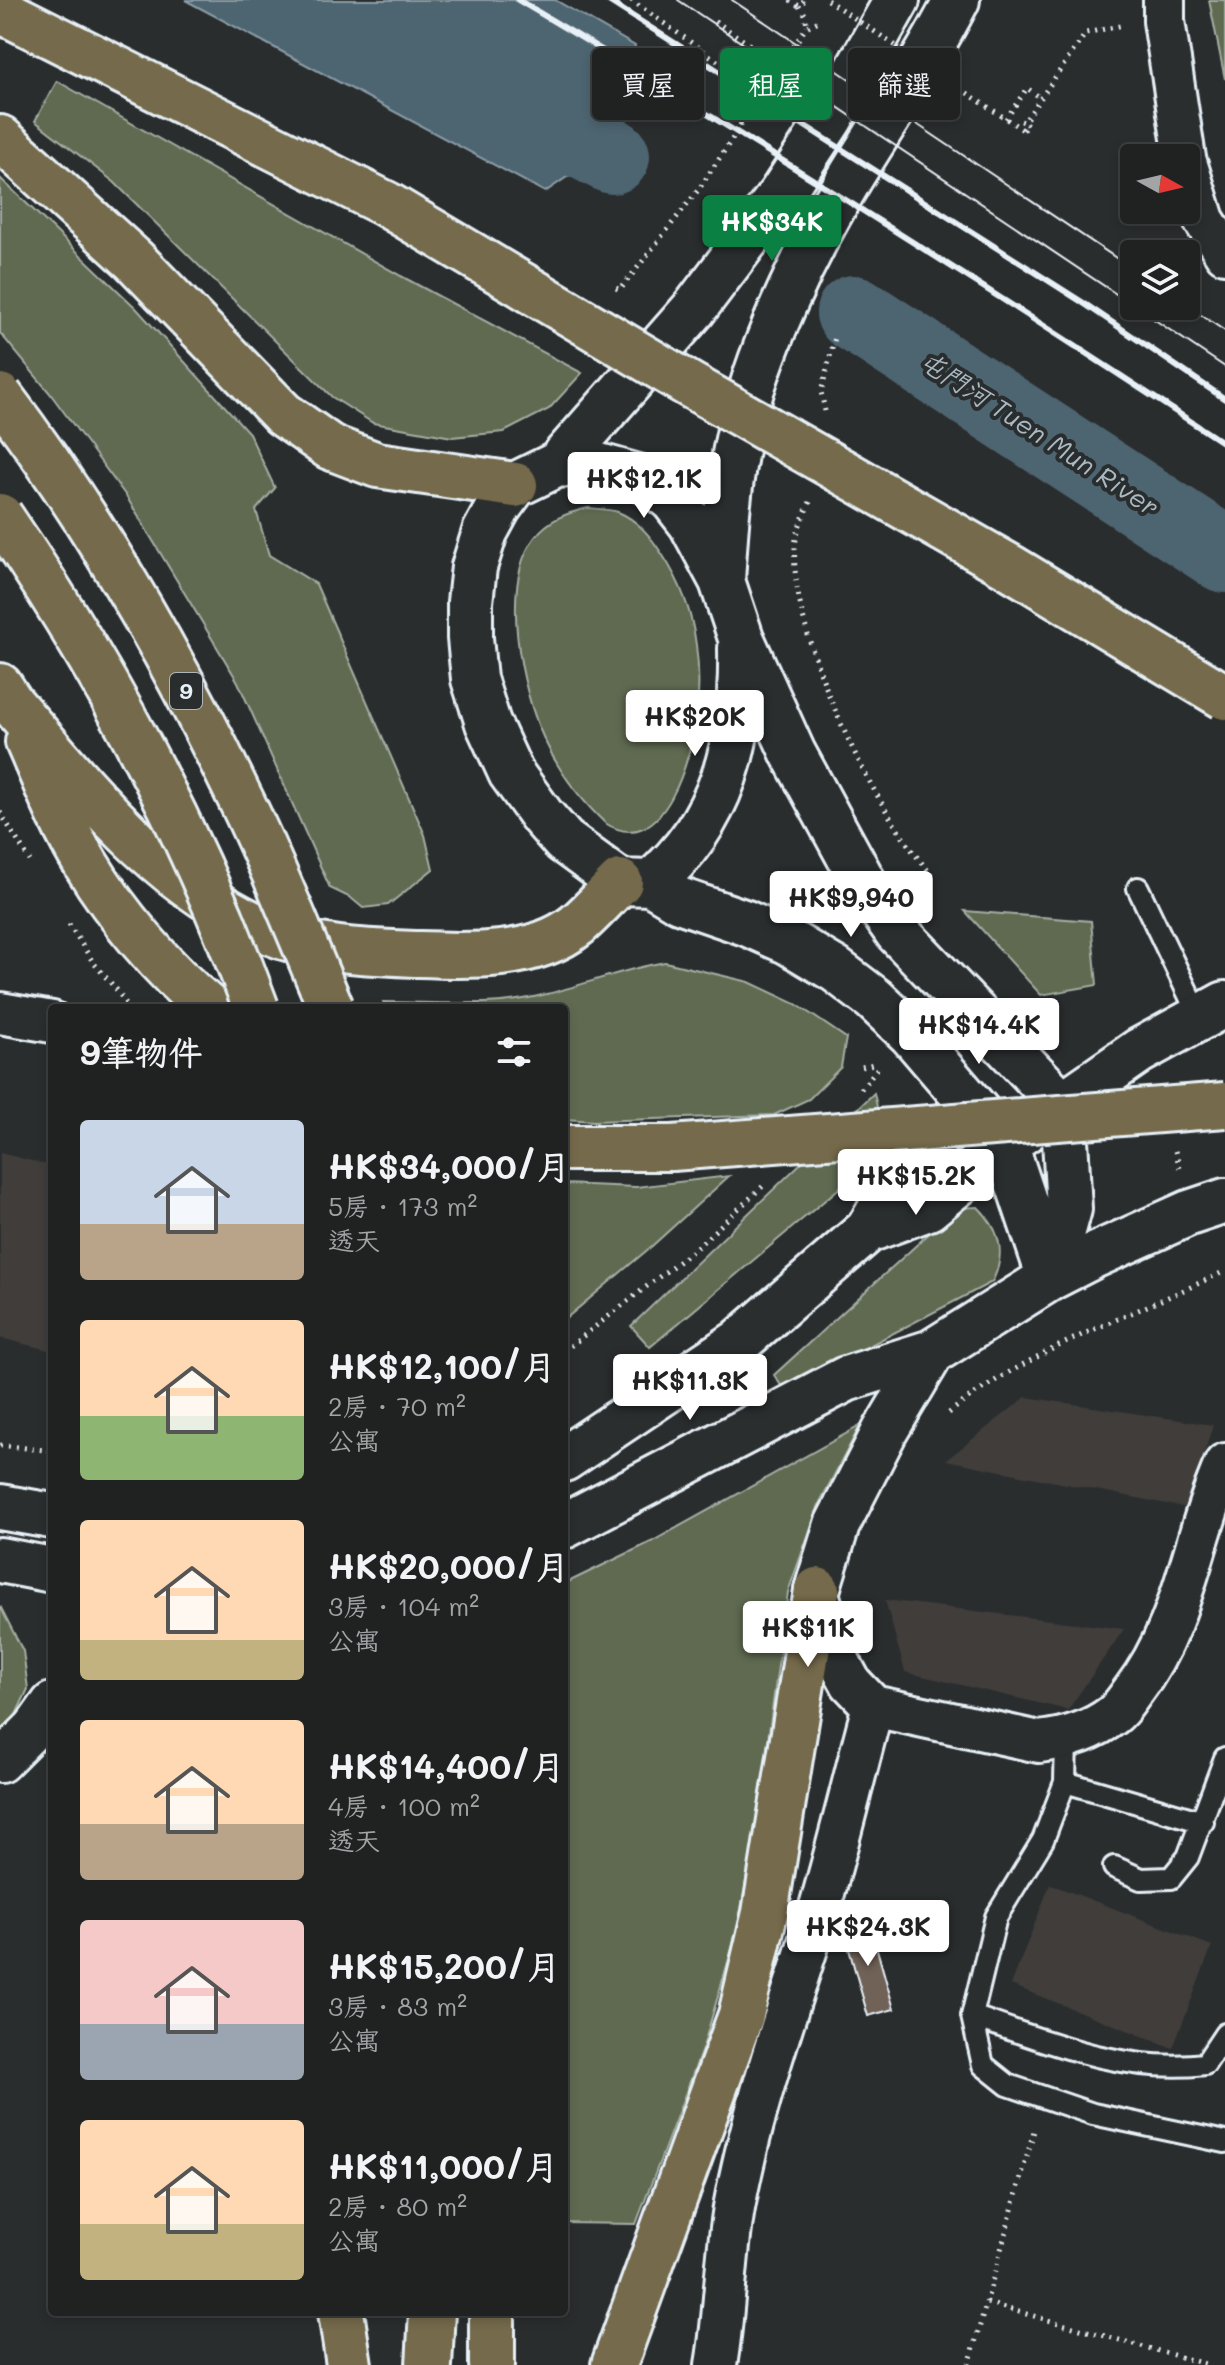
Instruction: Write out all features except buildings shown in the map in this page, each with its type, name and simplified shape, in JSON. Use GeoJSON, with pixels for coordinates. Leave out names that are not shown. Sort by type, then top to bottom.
{"type":"FeatureCollection","features":[{"type":"Feature","properties":{"kind":"highway"},"geometry":{"type":"LineString","coordinates":[[0,10],[386,204],[690,385],[1010,567],[1225,697]]}},
{"type":"Feature","properties":{"kind":"highway"},"geometry":{"type":"LineString","coordinates":[[0,138],[134,260],[283,414],[330,447],[377,465],[515,485]]}},
{"type":"Feature","properties":{"kind":"highway","name":"9"},"geometry":{"type":"LineString","coordinates":[[0,396],[39,448],[114,565],[181,682],[240,798],[329,1004]]}},
{"type":"Feature","properties":{"kind":"highway"},"geometry":{"type":"LineString","coordinates":[[0,516],[73,631],[154,774],[205,883],[254,1004]]}},
{"type":"Feature","properties":{"kind":"highway"},"geometry":{"type":"LineString","coordinates":[[5,694],[98,804],[169,871],[224,907],[269,931],[311,944],[354,951],[442,955],[520,949],[551,940],[635,883]]}},
{"type":"Feature","properties":{"kind":"highway"},"geometry":{"type":"LineString","coordinates":[[5,694],[62,821],[86,865],[137,933],[205,1004]]}},
{"type":"Feature","properties":{"kind":"highway"},"geometry":{"type":"LineString","coordinates":[[568,1148],[672,1148],[1225,1105]]}},
{"type":"Feature","properties":{"kind":"highway"},"geometry":{"type":"LineString","coordinates":[[614,2365],[741,2015],[765,1913],[817,1590]]}},
{"type":"Feature","properties":{"kind":"highway"},"geometry":{"type":"LineString","coordinates":[[342,2316],[349,2365]]}},
{"type":"Feature","properties":{"kind":"highway"},"geometry":{"type":"LineString","coordinates":[[429,2365],[432,2316]]}},
{"type":"Feature","properties":{"kind":"highway"},"geometry":{"type":"LineString","coordinates":[[492,2316],[492,2365]]}},
{"type":"Feature","properties":{"kind":"main road"},"geometry":{"type":"LineString","coordinates":[[897,0],[830,119],[773,204],[694,309],[558,464],[515,485],[498,508],[485,532],[474,567],[470,638],[474,679],[488,723],[511,773],[564,841],[635,883],[789,942],[836,970],[874,999],[911,1034],[1005,1144],[1050,1278]]}},
{"type":"Feature","properties":{"kind":"main road"},"geometry":{"type":"LineString","coordinates":[[722,581],[726,516],[739,435],[771,338],[829,215],[940,34],[957,0]]}},
{"type":"Feature","properties":{"kind":"main road"},"geometry":{"type":"LineString","coordinates":[[558,464],[599,466],[638,477],[673,500],[691,523],[722,581],[741,638],[793,753],[867,889],[898,933],[1063,1105],[1069,1209],[1050,1278]]}},
{"type":"Feature","properties":{"kind":"main road"},"geometry":{"type":"LineString","coordinates":[[635,883],[674,863],[690,844],[717,798],[734,746],[739,718],[741,638]]}},
{"type":"Feature","properties":{"kind":"main road"},"geometry":{"type":"LineString","coordinates":[[868,1230],[928,1208],[1005,1144],[1139,1051],[1212,1010]]}},
{"type":"Feature","properties":{"kind":"main road"},"geometry":{"type":"LineString","coordinates":[[574,1445],[739,1342],[768,1319],[868,1230],[905,1169],[972,1102]]}},
{"type":"Feature","properties":{"kind":"main road"},"geometry":{"type":"LineString","coordinates":[[568,1524],[846,1379],[932,1352],[1050,1278],[1189,1213],[1225,1201]]}},
{"type":"Feature","properties":{"kind":"main road"},"geometry":{"type":"LineString","coordinates":[[817,1590],[837,1525],[885,1431],[932,1352]]}},
{"type":"Feature","properties":{"kind":"main road"},"geometry":{"type":"LineString","coordinates":[[0,1507],[48,1515]]}},
{"type":"Feature","properties":{"kind":"main road"},"geometry":{"type":"LineString","coordinates":[[0,1560],[48,1569]]}},
{"type":"Feature","properties":{"kind":"street"},"geometry":{"type":"LineString","coordinates":[[1149,12],[1164,21],[1183,144]]}},
{"type":"Feature","properties":{"kind":"street"},"geometry":{"type":"LineString","coordinates":[[1200,207],[1204,220],[1225,253]]}},
{"type":"Feature","properties":{"kind":"street"},"geometry":{"type":"LineString","coordinates":[[0,1013],[48,1021]]}},
{"type":"Feature","properties":{"kind":"street"},"geometry":{"type":"LineString","coordinates":[[817,1590],[837,1657],[851,1683],[873,1706],[1039,1742],[1066,1739],[1115,1714],[1149,1671],[1174,1621],[1209,1499],[1225,1464]]}},
{"type":"Feature","properties":{"kind":"street"},"geometry":{"type":"LineString","coordinates":[[716,2365],[734,2210],[749,2146],[818,1913],[873,1706]]}},
{"type":"Feature","properties":{"kind":"street"},"geometry":{"type":"LineString","coordinates":[[0,1762],[34,1728],[48,1709]]}},
{"type":"Feature","properties":{"kind":"lane"},"geometry":{"type":"LineString","coordinates":[[1138,888],[1212,1010]]}},
{"type":"Feature","properties":{"kind":"lane"},"geometry":{"type":"LineString","coordinates":[[1066,1739],[1065,1782],[1043,1840],[996,1917],[972,2016],[983,2065],[1008,2085],[1093,2114],[1225,2142]]}},
{"type":"Feature","properties":{"kind":"lane"},"geometry":{"type":"LineString","coordinates":[[1114,1867],[1141,1879],[1171,1878],[1188,1857],[1225,1758]]}},
{"type":"Feature","properties":{"kind":"lane"},"geometry":{"type":"LineString","coordinates":[[1065,1782],[1203,1822]]}},
{"type":"Feature","properties":{"kind":"lane"},"geometry":{"type":"LineString","coordinates":[[972,2016],[1057,2046],[1136,2064],[1205,2064],[1225,2034]]}},
{"type":"Feature","properties":{"kind":"path"},"geometry":{"type":"LineString","coordinates":[[631,0],[733,72],[742,128]]}},
{"type":"Feature","properties":{"kind":"path"},"geometry":{"type":"LineString","coordinates":[[790,0],[805,14],[807,26],[795,48]]}},
{"type":"Feature","properties":{"kind":"path"},"geometry":{"type":"LineString","coordinates":[[799,6],[805,0]]}},
{"type":"Feature","properties":{"kind":"path"},"geometry":{"type":"LineString","coordinates":[[827,0],[1023,130],[1028,125],[1022,121]]}},
{"type":"Feature","properties":{"kind":"path"},"geometry":{"type":"LineString","coordinates":[[1022,121],[1086,33],[1149,12]]}},
{"type":"Feature","properties":{"kind":"path"},"geometry":{"type":"LineString","coordinates":[[807,26],[821,20]]}},
{"type":"Feature","properties":{"kind":"path"},"geometry":{"type":"LineString","coordinates":[[715,21],[754,48]]}},
{"type":"Feature","properties":{"kind":"path"},"geometry":{"type":"LineString","coordinates":[[1006,119],[1027,88],[1038,96],[1022,121]]}},
{"type":"Feature","properties":{"kind":"path"},"geometry":{"type":"LineString","coordinates":[[620,290],[699,189],[748,120]]}},
{"type":"Feature","properties":{"kind":"path"},"geometry":{"type":"LineString","coordinates":[[826,415],[821,392],[835,337]]}},
{"type":"Feature","properties":{"kind":"path"},"geometry":{"type":"LineString","coordinates":[[816,490],[797,530],[794,551],[798,593],[812,647],[836,713],[875,791],[918,861],[936,879]]}},
{"type":"Feature","properties":{"kind":"path"},"geometry":{"type":"LineString","coordinates":[[851,1099],[871,1079],[882,1062],[862,1067]]}},
{"type":"Feature","properties":{"kind":"path"},"geometry":{"type":"LineString","coordinates":[[568,1348],[696,1248],[770,1179]]}},
{"type":"Feature","properties":{"kind":"path"},"geometry":{"type":"LineString","coordinates":[[940,1422],[1012,1371],[1095,1327],[1225,1271]]}},
{"type":"Feature","properties":{"kind":"path"},"geometry":{"type":"LineString","coordinates":[[0,1445],[48,1451]]}},
{"type":"Feature","properties":{"kind":"path"},"geometry":{"type":"LineString","coordinates":[[969,2365],[1043,2098]]}},
{"type":"Feature","properties":{"kind":"path"},"geometry":{"type":"LineString","coordinates":[[986,2303],[1209,2365]]}},
{"type":"Feature","properties":{"kind":"shaded area"},"geometry":{"type":"Polygon","coordinates":[[[0,1153],[48,1165],[48,1350],[0,1338],[0,1153]]]}},
{"type":"Feature","properties":{"kind":"shaded area"},"geometry":{"type":"Polygon","coordinates":[[[1026,1397],[1213,1425],[1187,1508],[946,1460],[1026,1397]]]}},
{"type":"Feature","properties":{"kind":"shaded area"},"geometry":{"type":"Polygon","coordinates":[[[885,1600],[1124,1629],[1068,1710],[905,1672],[885,1600]]]}},
{"type":"Feature","properties":{"kind":"shaded area"},"geometry":{"type":"Polygon","coordinates":[[[1050,1884],[1212,1946],[1173,2048],[1011,1985],[1050,1884]]]}},
{"type":"Feature","properties":{"kind":"green space"},"geometry":{"type":"Polygon","coordinates":[[[1209,0],[1225,0],[1225,79],[1209,0]]]}},
{"type":"Feature","properties":{"kind":"green space"},"geometry":{"type":"Polygon","coordinates":[[[57,81],[401,276],[582,373],[549,409],[504,432],[452,437],[373,423],[332,397],[114,182],[35,121],[57,81]]]}},
{"type":"Feature","properties":{"kind":"green space"},"geometry":{"type":"Polygon","coordinates":[[[0,178],[136,308],[249,433],[275,488],[256,510],[269,555],[316,584],[425,835],[433,869],[388,905],[363,908],[330,888],[238,682],[126,496],[49,392],[0,333],[0,178]]]}},
{"type":"Feature","properties":{"kind":"green space"},"geometry":{"type":"Polygon","coordinates":[[[588,508],[625,515],[653,541],[684,598],[692,621],[697,653],[697,713],[682,776],[659,816],[644,828],[626,831],[605,823],[578,794],[556,762],[544,739],[528,693],[517,637],[518,581],[524,557],[535,537],[559,518],[588,508]]]}},
{"type":"Feature","properties":{"kind":"green space"},"geometry":{"type":"Polygon","coordinates":[[[965,911],[1091,921],[1097,985],[1041,995],[965,911]]]}},
{"type":"Feature","properties":{"kind":"green space"},"geometry":{"type":"Polygon","coordinates":[[[665,962],[749,982],[796,1004],[846,1038],[841,1067],[809,1099],[774,1115],[568,1119],[568,1004],[383,1002],[502,1002],[564,990],[665,962]]]}},
{"type":"Feature","properties":{"kind":"green space"},"geometry":{"type":"Polygon","coordinates":[[[874,1093],[876,1132],[862,1169],[650,1347],[631,1326],[874,1093]]]}},
{"type":"Feature","properties":{"kind":"green space"},"geometry":{"type":"Polygon","coordinates":[[[729,1176],[568,1317],[568,1184],[636,1187],[729,1176]]]}},
{"type":"Feature","properties":{"kind":"green space"},"geometry":{"type":"Polygon","coordinates":[[[978,1207],[992,1224],[999,1242],[999,1261],[992,1282],[784,1390],[774,1375],[957,1208],[978,1207]]]}},
{"type":"Feature","properties":{"kind":"green space"},"geometry":{"type":"Polygon","coordinates":[[[860,1426],[820,1502],[788,1592],[757,1821],[737,1931],[704,2044],[636,2224],[568,2223],[568,1582],[651,1542],[860,1426]]]}},
{"type":"Feature","properties":{"kind":"green space"},"geometry":{"type":"Polygon","coordinates":[[[0,1606],[23,1651],[28,1689],[7,1734],[0,1739],[0,1606]]]}},
{"type":"Feature","properties":{"kind":"water"},"geometry":{"type":"Polygon","coordinates":[[[185,0],[555,0],[635,46],[592,48],[592,120],[614,120],[605,151],[545,192],[185,0]]]}},
{"type":"Feature","properties":{"kind":"waterway","name":"屯門河 Tuen Mun River"},"geometry":{"type":"LineString","coordinates":[[511,104],[612,156]]}},
{"type":"Feature","properties":{"kind":"waterway","name":"屯門河 Tuen Mun River"},"geometry":{"type":"LineString","coordinates":[[854,313],[1225,555]]}},
{"type":"Feature","properties":{"kind":"tram line"},"geometry":{"type":"LineString","coordinates":[[678,0],[1225,367]]}},
{"type":"Feature","properties":{"kind":"tram line"},"geometry":{"type":"LineString","coordinates":[[732,0],[1120,261]]}},
{"type":"Feature","properties":{"kind":"tram line"},"geometry":{"type":"LineString","coordinates":[[1200,314],[1225,331]]}},
{"type":"Feature","properties":{"kind":"railway"},"geometry":{"type":"LineString","coordinates":[[518,0],[874,218],[1225,444]]}},
{"type":"Feature","properties":{"kind":"railway"},"geometry":{"type":"LineString","coordinates":[[607,0],[1082,302],[1225,399]]}}]}
